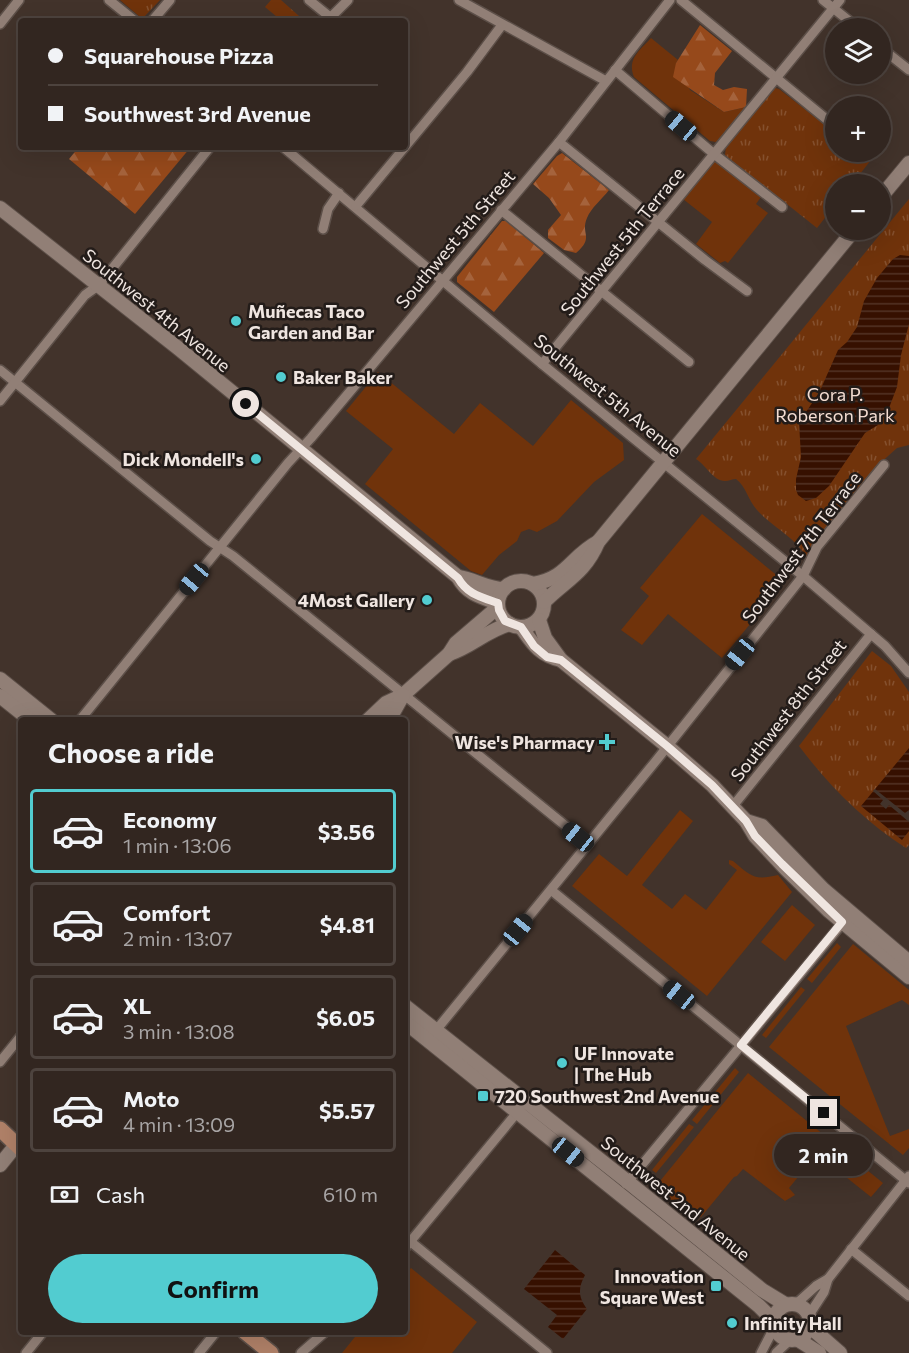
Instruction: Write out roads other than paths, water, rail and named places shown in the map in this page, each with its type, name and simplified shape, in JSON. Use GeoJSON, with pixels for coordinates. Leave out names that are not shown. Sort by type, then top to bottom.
{"type":"FeatureCollection","features":[{"type":"Feature","properties":{"kind":"main road"},"geometry":{"type":"LineString","coordinates":[[0,1129],[18,1143]]}},
{"type":"Feature","properties":{"kind":"main road"},"geometry":{"type":"LineString","coordinates":[[249,1335],[270,1353]]}},
{"type":"Feature","properties":{"kind":"street"},"geometry":{"type":"LineString","coordinates":[[0,24],[20,0]]}},
{"type":"Feature","properties":{"kind":"street"},"geometry":{"type":"LineString","coordinates":[[109,0],[131,18]]}},
{"type":"Feature","properties":{"kind":"street"},"geometry":{"type":"LineString","coordinates":[[155,18],[170,0]]}},
{"type":"Feature","properties":{"kind":"street"},"geometry":{"type":"LineString","coordinates":[[309,0],[328,18]]}},
{"type":"Feature","properties":{"kind":"street"},"geometry":{"type":"LineString","coordinates":[[330,18],[348,0]]}},
{"type":"Feature","properties":{"kind":"street"},"geometry":{"type":"LineString","coordinates":[[459,0],[606,81]]}},
{"type":"Feature","properties":{"kind":"street","name":"Southwest 5th Street"},"geometry":{"type":"LineString","coordinates":[[82,717],[288,463],[559,142],[670,0]]}},
{"type":"Feature","properties":{"kind":"street"},"geometry":{"type":"LineString","coordinates":[[681,0],[825,118]]}},
{"type":"Feature","properties":{"kind":"street"},"geometry":{"type":"LineString","coordinates":[[823,0],[845,18]]}},
{"type":"Feature","properties":{"kind":"street","name":"Southwest 5th Terrace"},"geometry":{"type":"LineString","coordinates":[[542,364],[840,0]]}},
{"type":"Feature","properties":{"kind":"street"},"geometry":{"type":"LineString","coordinates":[[408,144],[467,72],[502,24]]}},
{"type":"Feature","properties":{"kind":"street"},"geometry":{"type":"LineString","coordinates":[[891,56],[909,70]]}},
{"type":"Feature","properties":{"kind":"street"},"geometry":{"type":"LineString","coordinates":[[615,70],[714,154],[782,207]]}},
{"type":"Feature","properties":{"kind":"street"},"geometry":{"type":"LineString","coordinates":[[559,142],[747,291]]}},
{"type":"Feature","properties":{"kind":"street"},"geometry":{"type":"LineString","coordinates":[[0,401],[85,296],[99,285],[208,150]]}},
{"type":"Feature","properties":{"kind":"street","name":"Southwest 5th Avenue"},"geometry":{"type":"LineString","coordinates":[[287,150],[542,364],[803,576],[871,634],[909,672]]}},
{"type":"Feature","properties":{"kind":"street"},"geometry":{"type":"LineString","coordinates":[[356,207],[403,150]]}},
{"type":"Feature","properties":{"kind":"street"},"geometry":{"type":"LineString","coordinates":[[891,185],[909,163]]}},
{"type":"Feature","properties":{"kind":"street"},"geometry":{"type":"LineString","coordinates":[[324,229],[328,209],[339,193]]}},
{"type":"Feature","properties":{"kind":"street","name":"Southwest 4th Avenue"},"geometry":{"type":"LineString","coordinates":[[0,207],[301,449],[458,578],[464,588],[498,605]]}},
{"type":"Feature","properties":{"kind":"street"},"geometry":{"type":"LineString","coordinates":[[501,210],[689,362]]}},
{"type":"Feature","properties":{"kind":"street"},"geometry":{"type":"LineString","coordinates":[[544,602],[582,569],[592,557],[598,542],[846,240]]}},
{"type":"Feature","properties":{"kind":"street"},"geometry":{"type":"LineString","coordinates":[[0,370],[220,548],[234,556],[588,844]]}},
{"type":"Feature","properties":{"kind":"street","name":"Southwest 7th Terrace"},"geometry":{"type":"LineString","coordinates":[[432,1036],[803,576],[817,547],[884,465]]}},
{"type":"Feature","properties":{"kind":"street"},"geometry":{"type":"LineString","coordinates":[[533,584],[555,578],[584,549],[598,542]]}},
{"type":"Feature","properties":{"kind":"street","name":"Southwest 4th Avenue"},"geometry":{"type":"LineString","coordinates":[[458,578],[470,579],[488,588],[504,589]]}},
{"type":"Feature","properties":{"kind":"street"},"geometry":{"type":"LineString","coordinates":[[371,717],[386,703],[403,694],[449,654],[456,643],[498,605],[504,589],[509,585],[521,581],[533,584],[539,589],[544,602],[543,612],[538,620],[527,627],[498,627],[462,650],[449,654]]}},
{"type":"Feature","properties":{"kind":"street"},"geometry":{"type":"LineString","coordinates":[[498,605],[501,616],[515,626],[534,646],[547,657],[561,660]]}},
{"type":"Feature","properties":{"kind":"street"},"geometry":{"type":"LineString","coordinates":[[538,620],[544,638],[561,660],[667,746],[733,806],[746,821],[762,826],[823,889],[846,918],[909,978]]}},
{"type":"Feature","properties":{"kind":"street","name":"Southwest 8th Street"},"geometry":{"type":"LineString","coordinates":[[733,806],[871,634]]}},
{"type":"Feature","properties":{"kind":"street"},"geometry":{"type":"LineString","coordinates":[[0,679],[47,717]]}},
{"type":"Feature","properties":{"kind":"street"},"geometry":{"type":"LineString","coordinates":[[387,717],[394,711],[403,694]]}},
{"type":"Feature","properties":{"kind":"street"},"geometry":{"type":"LineString","coordinates":[[0,696],[26,717]]}},
{"type":"Feature","properties":{"kind":"street"},"geometry":{"type":"LineString","coordinates":[[551,890],[908,1180],[828,1279],[824,1292],[809,1319],[805,1334],[776,1353]]}},
{"type":"Feature","properties":{"kind":"street"},"geometry":{"type":"LineString","coordinates":[[846,918],[909,962]]}},
{"type":"Feature","properties":{"kind":"street"},"geometry":{"type":"LineString","coordinates":[[624,1187],[846,918]]}},
{"type":"Feature","properties":{"kind":"street","name":"Southwest 2nd Avenue"},"geometry":{"type":"LineString","coordinates":[[408,1009],[432,1036],[624,1187],[762,1290],[791,1304]]}},
{"type":"Feature","properties":{"kind":"street","name":"Southwest 2nd Avenue"},"geometry":{"type":"LineString","coordinates":[[408,1024],[432,1036]]}},
{"type":"Feature","properties":{"kind":"street"},"geometry":{"type":"LineString","coordinates":[[0,1062],[18,1040]]}},
{"type":"Feature","properties":{"kind":"street"},"geometry":{"type":"LineString","coordinates":[[522,1107],[408,1245],[547,1353]]}},
{"type":"Feature","properties":{"kind":"street"},"geometry":{"type":"LineString","coordinates":[[0,1165],[18,1145]]}},
{"type":"Feature","properties":{"kind":"street","name":"Southwest 2nd Avenue"},"geometry":{"type":"LineString","coordinates":[[624,1187],[759,1306],[774,1324]]}},
{"type":"Feature","properties":{"kind":"street"},"geometry":{"type":"LineString","coordinates":[[851,1249],[909,1296]]}},
{"type":"Feature","properties":{"kind":"street"},"geometry":{"type":"LineString","coordinates":[[761,1353],[774,1324],[777,1310],[791,1304],[828,1279]]}},
{"type":"Feature","properties":{"kind":"street"},"geometry":{"type":"LineString","coordinates":[[791,1304],[802,1307],[816,1332],[840,1353]]}},
{"type":"Feature","properties":{"kind":"street"},"geometry":{"type":"LineString","coordinates":[[774,1324],[779,1335],[819,1353]]}},
{"type":"Feature","properties":{"kind":"street"},"geometry":{"type":"LineString","coordinates":[[26,1353],[41,1335]]}},
{"type":"Feature","properties":{"kind":"street"},"geometry":{"type":"LineString","coordinates":[[199,1353],[214,1335]]}},
{"type":"Feature","properties":{"kind":"street"},"geometry":{"type":"LineString","coordinates":[[302,1353],[322,1335]]}},
{"type":"Feature","properties":{"kind":"place","name":"Muñecas Taco Garden and Bar"},"geometry":{"type":"Point","coordinates":[236,321]}},
{"type":"Feature","properties":{"kind":"place","name":"Baker Baker"},"geometry":{"type":"Point","coordinates":[281,377]}},
{"type":"Feature","properties":{"kind":"place","name":"Dick Mondell's"},"geometry":{"type":"Point","coordinates":[256,459]}},
{"type":"Feature","properties":{"kind":"place","name":"4Most Gallery"},"geometry":{"type":"Point","coordinates":[427,600]}},
{"type":"Feature","properties":{"kind":"place","name":"Wise's Pharmacy"},"geometry":{"type":"Point","coordinates":[607,742]}},
{"type":"Feature","properties":{"kind":"place","name":"UF Innovate | The Hub"},"geometry":{"type":"Point","coordinates":[562,1063]}},
{"type":"Feature","properties":{"kind":"place","name":"720 Southwest 2nd Avenue"},"geometry":{"type":"Point","coordinates":[483,1096]}},
{"type":"Feature","properties":{"kind":"place","name":"Innovation Square West"},"geometry":{"type":"Point","coordinates":[716,1286]}},
{"type":"Feature","properties":{"kind":"place","name":"Infinity Hall"},"geometry":{"type":"Point","coordinates":[732,1323]}},
{"type":"Feature","properties":{"kind":"park label","name":"Cora P. Roberson Park"},"geometry":{"type":"Point","coordinates":[835,404]}}]}
